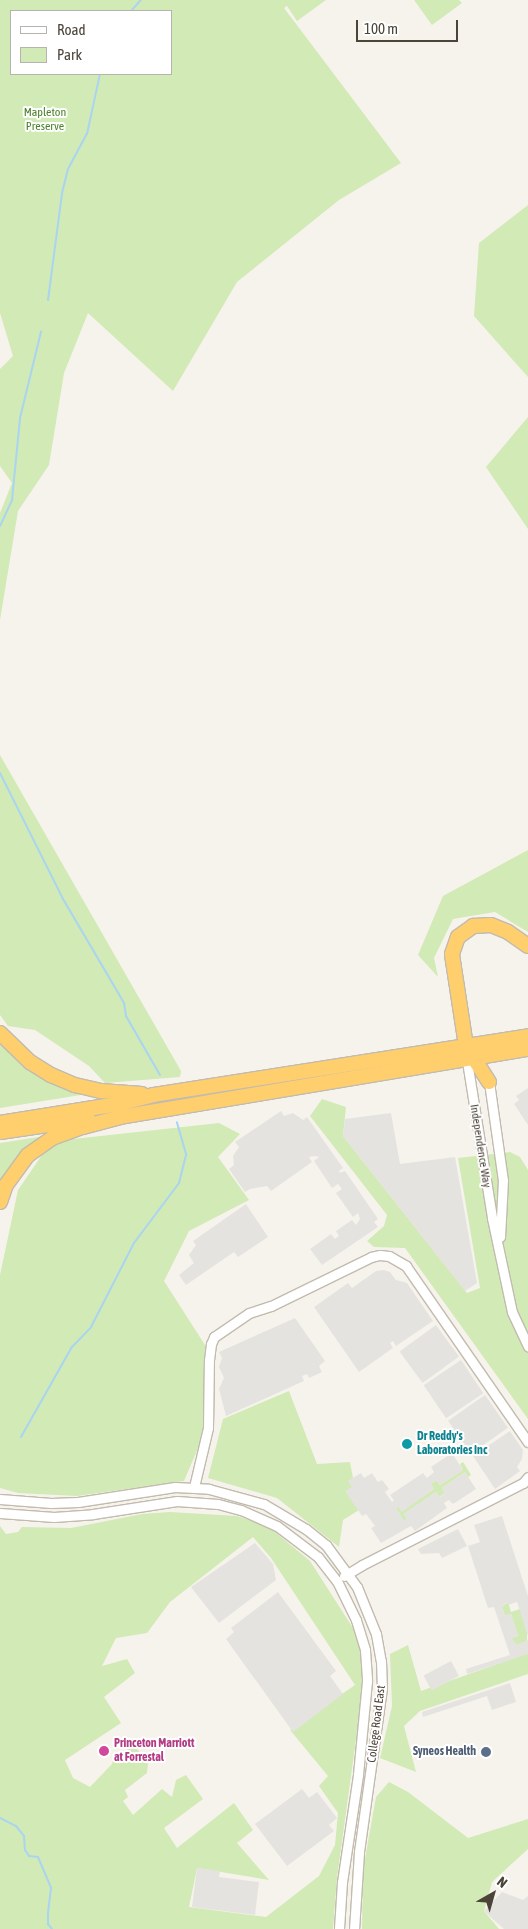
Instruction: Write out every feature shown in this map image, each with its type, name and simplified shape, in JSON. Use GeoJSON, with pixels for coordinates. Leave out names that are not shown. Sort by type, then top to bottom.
{"type":"FeatureCollection","features":[{"type":"Feature","properties":{"kind":"highway"},"geometry":{"type":"LineString","coordinates":[[489,1082],[469,1054],[452,954],[458,937],[473,926],[491,925],[508,932],[528,946]]}},
{"type":"Feature","properties":{"kind":"highway"},"geometry":{"type":"LineString","coordinates":[[0,1033],[30,1062],[52,1075],[75,1085],[101,1091],[153,1095]]}},
{"type":"Feature","properties":{"kind":"highway"},"geometry":{"type":"LineString","coordinates":[[0,1202],[6,1185],[28,1155],[52,1138],[120,1117],[469,1054],[528,1036]]}},
{"type":"Feature","properties":{"kind":"highway"},"geometry":{"type":"LineString","coordinates":[[0,1123],[118,1104],[153,1095],[469,1054],[508,1053],[528,1050]]}},
{"type":"Feature","properties":{"kind":"highway"},"geometry":{"type":"LineString","coordinates":[[489,1082],[492,1068],[498,1059],[508,1053]]}},
{"type":"Feature","properties":{"kind":"highway"},"geometry":{"type":"LineString","coordinates":[[0,1132],[84,1119],[120,1117]]}},
{"type":"Feature","properties":{"kind":"street","name":"Independence Way"},"geometry":{"type":"LineString","coordinates":[[469,1054],[492,1218],[500,1245],[512,1312],[528,1347]]}},
{"type":"Feature","properties":{"kind":"street","name":"Independence Way"},"geometry":{"type":"LineString","coordinates":[[489,1082],[503,1180],[500,1245]]}},
{"type":"Feature","properties":{"kind":"street"},"geometry":{"type":"LineString","coordinates":[[194,1487],[208,1428],[209,1360],[214,1337],[249,1313],[271,1306],[371,1257],[380,1255],[389,1256],[406,1266],[528,1442]]}},
{"type":"Feature","properties":{"kind":"street"},"geometry":{"type":"LineString","coordinates":[[337,1581],[523,1483],[528,1477]]}},
{"type":"Feature","properties":{"kind":"street","name":"College Road East"},"geometry":{"type":"LineString","coordinates":[[0,1499],[51,1503],[78,1502],[174,1487],[194,1487],[241,1496],[283,1513],[326,1545],[348,1574],[368,1609],[376,1634],[381,1661],[382,1688],[359,1852],[354,1929]]}},
{"type":"Feature","properties":{"kind":"street","name":"College Road East"},"geometry":{"type":"LineString","coordinates":[[0,1512],[54,1517],[93,1514],[177,1501],[218,1504],[241,1510],[277,1526],[318,1557],[337,1581],[356,1620],[365,1650],[367,1680],[358,1775],[342,1882],[339,1929]]}},
{"type":"Feature","properties":{"kind":"green space","name":"Mapleton Preserve"},"geometry":{"type":"Polygon","coordinates":[[[0,0],[326,0],[297,21],[287,6],[284,8],[401,163],[339,200],[237,282],[173,391],[88,313],[64,373],[49,465],[18,511],[0,620],[0,513],[12,483],[0,466],[0,369],[13,356],[0,313],[0,0]]]}},
{"type":"Feature","properties":{"kind":"green space"},"geometry":{"type":"Polygon","coordinates":[[[414,0],[459,0],[462,3],[432,25],[414,0]]]}},
{"type":"Feature","properties":{"kind":"green space"},"geometry":{"type":"Polygon","coordinates":[[[528,205],[528,377],[474,316],[479,243],[528,205]]]}},
{"type":"Feature","properties":{"kind":"green space"},"geometry":{"type":"Polygon","coordinates":[[[528,417],[528,529],[486,467],[528,417]]]}},
{"type":"Feature","properties":{"kind":"green space"},"geometry":{"type":"Polygon","coordinates":[[[0,755],[181,1071],[180,1077],[105,1083],[89,1066],[35,1030],[8,1026],[0,1015],[0,755]]]}},
{"type":"Feature","properties":{"kind":"green space"},"geometry":{"type":"Polygon","coordinates":[[[528,850],[528,932],[495,912],[453,919],[434,958],[438,977],[418,955],[443,896],[528,850]]]}},
{"type":"Feature","properties":{"kind":"green space"},"geometry":{"type":"Polygon","coordinates":[[[0,1038],[93,1093],[0,1108],[0,1038]]]}},
{"type":"Feature","properties":{"kind":"green space"},"geometry":{"type":"Polygon","coordinates":[[[322,1099],[346,1107],[343,1136],[467,1293],[480,1288],[458,1158],[510,1152],[520,1157],[528,1170],[528,1419],[405,1248],[374,1247],[367,1241],[384,1226],[387,1215],[310,1116],[322,1099]]]}},
{"type":"Feature","properties":{"kind":"green space"},"geometry":{"type":"Polygon","coordinates":[[[219,1123],[240,1134],[218,1157],[249,1200],[189,1231],[164,1281],[205,1345],[204,1434],[184,1481],[77,1496],[18,1493],[0,1488],[0,1275],[18,1190],[44,1152],[55,1141],[219,1123]]]}},
{"type":"Feature","properties":{"kind":"green space"},"geometry":{"type":"Polygon","coordinates":[[[45,1136],[0,1189],[0,1143],[45,1136]]]}},
{"type":"Feature","properties":{"kind":"green space"},"geometry":{"type":"Polygon","coordinates":[[[289,1391],[317,1464],[350,1462],[359,1510],[343,1520],[339,1547],[277,1498],[208,1478],[223,1419],[289,1391]]]}},
{"type":"Feature","properties":{"kind":"green space"},"geometry":{"type":"Polygon","coordinates":[[[463,1462],[471,1475],[468,1477],[465,1472],[442,1488],[445,1493],[439,1497],[436,1492],[404,1514],[407,1519],[404,1521],[396,1508],[398,1506],[401,1511],[434,1489],[431,1484],[436,1480],[440,1485],[463,1470],[460,1464],[463,1462]]]}},
{"type":"Feature","properties":{"kind":"green space"},"geometry":{"type":"Polygon","coordinates":[[[170,1512],[237,1516],[269,1527],[310,1561],[360,1639],[364,1681],[337,1878],[333,1929],[0,1929],[0,1526],[6,1534],[18,1532],[22,1527],[71,1528],[142,1514],[170,1512]],[[253,1537],[170,1602],[147,1633],[116,1638],[102,1666],[127,1659],[135,1673],[104,1697],[121,1723],[65,1760],[73,1778],[90,1787],[112,1764],[114,1756],[135,1746],[148,1764],[147,1773],[125,1790],[128,1797],[123,1801],[133,1815],[162,1789],[172,1797],[176,1780],[186,1775],[203,1799],[164,1828],[177,1848],[234,1803],[253,1830],[237,1843],[269,1880],[197,1868],[189,1907],[266,1917],[319,1876],[335,1845],[338,1813],[319,1786],[328,1776],[290,1730],[355,1685],[271,1558],[253,1537]]]}},
{"type":"Feature","properties":{"kind":"green space"},"geometry":{"type":"Polygon","coordinates":[[[508,1602],[511,1612],[520,1609],[527,1633],[527,1642],[516,1645],[511,1638],[518,1636],[511,1614],[505,1616],[502,1607],[508,1602]]]}},
{"type":"Feature","properties":{"kind":"green space"},"geometry":{"type":"Polygon","coordinates":[[[408,1645],[421,1691],[528,1653],[528,1674],[420,1711],[404,1726],[416,1772],[380,1758],[392,1706],[390,1654],[408,1645]]]}},
{"type":"Feature","properties":{"kind":"green space"},"geometry":{"type":"Polygon","coordinates":[[[389,1782],[408,1792],[468,1838],[528,1819],[528,1849],[492,1882],[484,1911],[499,1929],[362,1929],[363,1870],[376,1797],[389,1782]]]}},
{"type":"Feature","properties":{"kind":"shaded area"},"geometry":{"type":"Polygon","coordinates":[[[528,1088],[528,1125],[514,1104],[519,1100],[516,1096],[528,1088]]]}},
{"type":"Feature","properties":{"kind":"shaded area"},"geometry":{"type":"Polygon","coordinates":[[[281,1111],[284,1116],[293,1113],[303,1120],[307,1117],[343,1168],[339,1171],[340,1173],[345,1171],[378,1219],[374,1222],[378,1227],[322,1265],[310,1249],[331,1234],[335,1239],[339,1236],[336,1231],[352,1220],[356,1225],[360,1219],[358,1213],[353,1217],[336,1193],[342,1189],[338,1184],[332,1188],[314,1161],[319,1157],[309,1157],[312,1162],[271,1191],[267,1186],[250,1189],[245,1192],[229,1169],[234,1165],[233,1156],[239,1147],[235,1142],[281,1111]]]}},
{"type":"Feature","properties":{"kind":"shaded area"},"geometry":{"type":"Polygon","coordinates":[[[391,1113],[400,1164],[455,1157],[477,1283],[465,1291],[343,1136],[345,1119],[391,1113]]]}},
{"type":"Feature","properties":{"kind":"shaded area"},"geometry":{"type":"Polygon","coordinates":[[[246,1204],[268,1237],[238,1257],[234,1252],[186,1285],[179,1275],[194,1263],[189,1255],[196,1245],[193,1241],[246,1204]]]}},
{"type":"Feature","properties":{"kind":"shaded area"},"geometry":{"type":"Polygon","coordinates":[[[384,1270],[390,1272],[396,1280],[407,1283],[433,1321],[396,1346],[393,1341],[390,1343],[393,1348],[359,1372],[314,1307],[348,1283],[352,1288],[376,1271],[384,1270]]]}},
{"type":"Feature","properties":{"kind":"shaded area"},"geometry":{"type":"Polygon","coordinates":[[[295,1318],[325,1361],[319,1366],[322,1372],[309,1378],[307,1374],[302,1376],[304,1381],[226,1416],[219,1389],[224,1378],[219,1367],[222,1358],[219,1352],[295,1318]]]}},
{"type":"Feature","properties":{"kind":"shaded area"},"geometry":{"type":"Polygon","coordinates":[[[436,1325],[459,1357],[423,1383],[400,1351],[436,1325]]]}},
{"type":"Feature","properties":{"kind":"shaded area"},"geometry":{"type":"Polygon","coordinates":[[[461,1360],[483,1393],[446,1418],[424,1385],[461,1360]]]}},
{"type":"Feature","properties":{"kind":"shaded area"},"geometry":{"type":"Polygon","coordinates":[[[485,1395],[508,1428],[471,1454],[448,1421],[485,1395]]]}},
{"type":"Feature","properties":{"kind":"shaded area"},"geometry":{"type":"Polygon","coordinates":[[[510,1431],[523,1450],[522,1459],[517,1467],[520,1471],[495,1489],[473,1456],[510,1431]]]}},
{"type":"Feature","properties":{"kind":"shaded area"},"geometry":{"type":"Polygon","coordinates":[[[452,1453],[463,1470],[440,1485],[436,1480],[431,1484],[434,1489],[402,1512],[398,1507],[396,1508],[404,1521],[407,1519],[403,1514],[436,1492],[440,1497],[445,1493],[442,1488],[465,1472],[476,1489],[453,1504],[449,1500],[444,1503],[447,1508],[415,1531],[411,1526],[381,1543],[371,1528],[375,1526],[366,1514],[362,1516],[345,1491],[352,1487],[348,1481],[361,1473],[364,1478],[372,1473],[378,1482],[382,1480],[389,1489],[385,1492],[392,1502],[394,1500],[390,1495],[423,1473],[427,1478],[434,1472],[431,1467],[452,1453]]]}},
{"type":"Feature","properties":{"kind":"shaded area"},"geometry":{"type":"Polygon","coordinates":[[[502,1516],[528,1596],[528,1636],[517,1602],[508,1605],[507,1602],[502,1607],[505,1615],[511,1614],[518,1636],[512,1638],[516,1645],[528,1640],[528,1654],[467,1674],[466,1669],[510,1655],[494,1607],[488,1608],[468,1546],[480,1542],[474,1525],[502,1516]]]}},
{"type":"Feature","properties":{"kind":"shaded area"},"geometry":{"type":"Polygon","coordinates":[[[458,1529],[467,1546],[442,1558],[439,1553],[421,1554],[418,1549],[458,1529]]]}},
{"type":"Feature","properties":{"kind":"shaded area"},"geometry":{"type":"Polygon","coordinates":[[[255,1543],[273,1564],[276,1580],[219,1623],[191,1587],[255,1543]]]}},
{"type":"Feature","properties":{"kind":"shaded area"},"geometry":{"type":"Polygon","coordinates":[[[278,1592],[336,1671],[330,1676],[343,1694],[293,1732],[226,1639],[234,1632],[231,1628],[278,1592]]]}},
{"type":"Feature","properties":{"kind":"shaded area"},"geometry":{"type":"Polygon","coordinates":[[[451,1661],[459,1676],[432,1691],[424,1676],[451,1661]]]}},
{"type":"Feature","properties":{"kind":"shaded area"},"geometry":{"type":"Polygon","coordinates":[[[510,1683],[516,1702],[492,1710],[487,1696],[423,1717],[422,1712],[510,1683]]]}},
{"type":"Feature","properties":{"kind":"shaded area"},"geometry":{"type":"Polygon","coordinates":[[[302,1789],[309,1798],[317,1792],[337,1818],[329,1825],[334,1831],[287,1866],[255,1824],[302,1789]]]}},
{"type":"Feature","properties":{"kind":"shaded area"},"geometry":{"type":"Polygon","coordinates":[[[197,1868],[220,1871],[219,1877],[259,1882],[255,1915],[192,1907],[197,1868]]]}},
{"type":"Feature","properties":{"kind":"shaded area"},"geometry":{"type":"Polygon","coordinates":[[[502,1892],[523,1900],[528,1896],[528,1929],[504,1929],[484,1911],[502,1892]]]}},
{"type":"Feature","properties":{"kind":"waterway"},"geometry":{"type":"LineString","coordinates":[[132,10],[141,0]]}},
{"type":"Feature","properties":{"kind":"waterway"},"geometry":{"type":"LineString","coordinates":[[48,300],[62,193],[68,169],[87,134],[100,75]]}},
{"type":"Feature","properties":{"kind":"waterway"},"geometry":{"type":"LineString","coordinates":[[0,526],[12,500],[20,418],[41,332]]}},
{"type":"Feature","properties":{"kind":"waterway"},"geometry":{"type":"LineString","coordinates":[[0,773],[63,899],[124,1003],[126,1016],[160,1075]]}},
{"type":"Feature","properties":{"kind":"waterway"},"geometry":{"type":"LineString","coordinates":[[21,1437],[72,1347],[91,1327],[134,1243],[179,1183],[186,1154],[177,1122]]}},
{"type":"Feature","properties":{"kind":"waterway"},"geometry":{"type":"LineString","coordinates":[[0,1818],[16,1826],[24,1836],[25,1850],[29,1856],[38,1857],[51,1888],[48,1924],[52,1929]]}},
{"type":"Feature","properties":{"kind":"place","name":"Dr Reddy's Laboratories Inc"},"geometry":{"type":"Point","coordinates":[407,1444]}},
{"type":"Feature","properties":{"kind":"place","name":"Princeton Marriott at Forrestal"},"geometry":{"type":"Point","coordinates":[104,1751]}},
{"type":"Feature","properties":{"kind":"place","name":"Syneos Health"},"geometry":{"type":"Point","coordinates":[486,1752]}}]}
